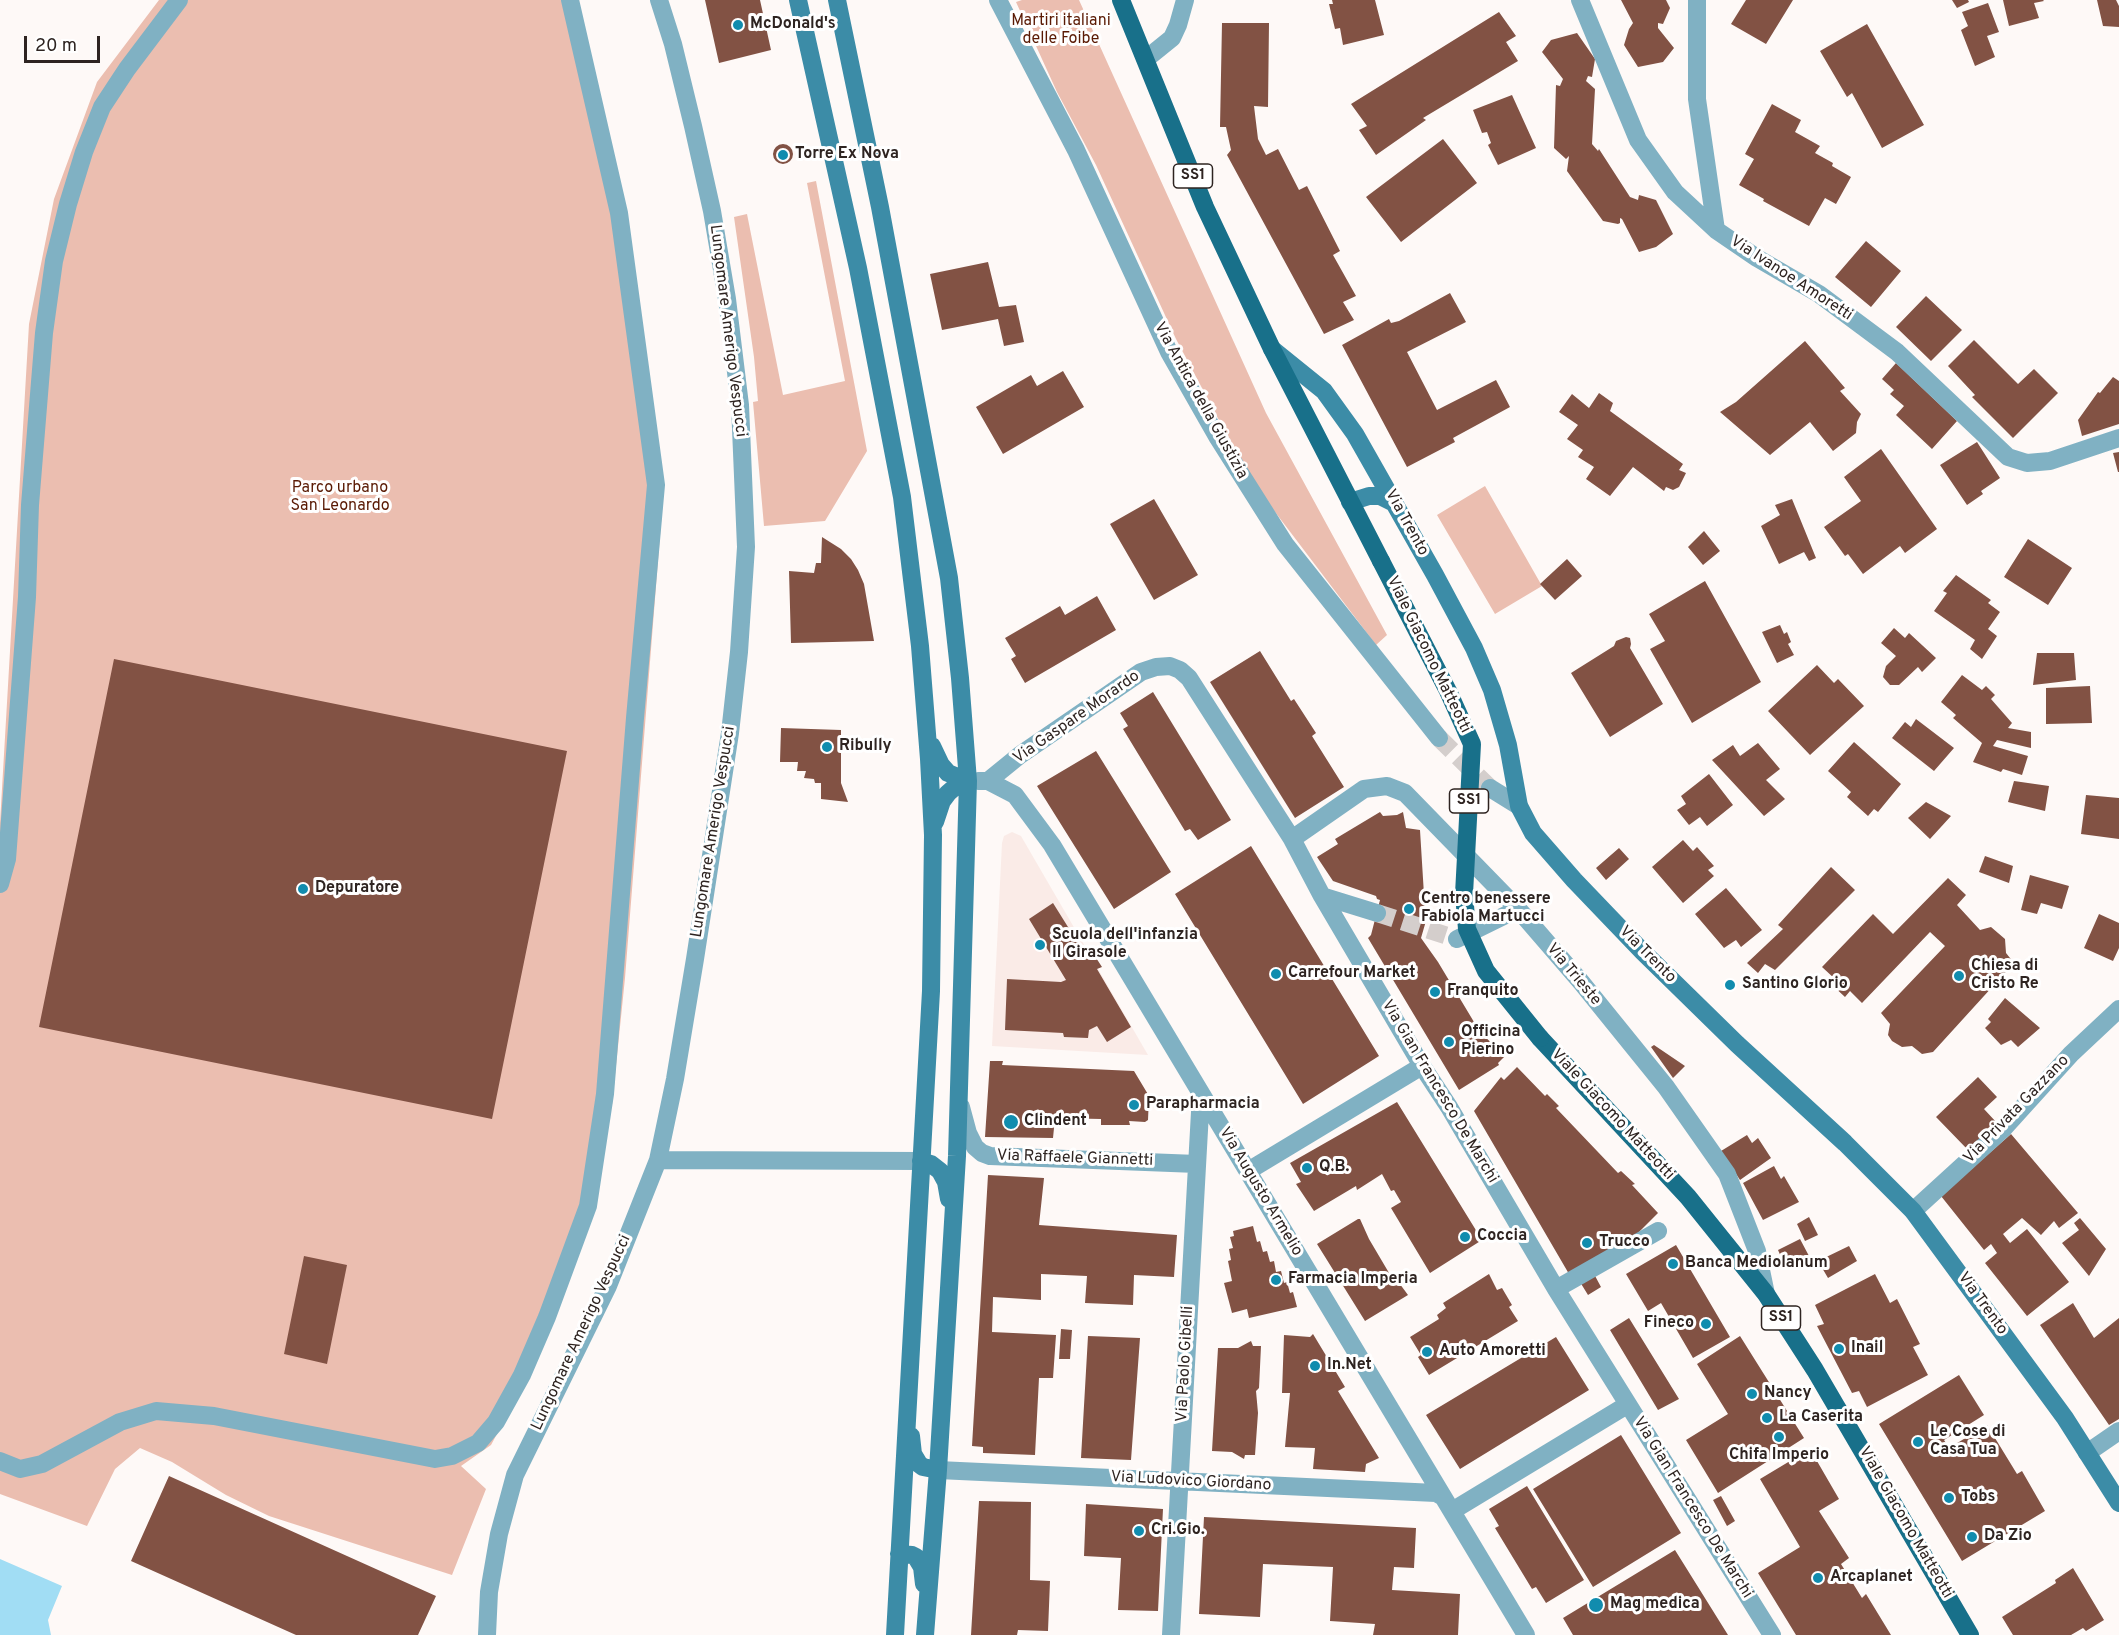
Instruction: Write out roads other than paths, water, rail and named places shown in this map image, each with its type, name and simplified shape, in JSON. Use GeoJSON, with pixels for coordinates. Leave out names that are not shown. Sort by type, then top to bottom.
{"type":"FeatureCollection","features":[{"type":"Feature","properties":{"kind":"main road"},"geometry":{"type":"LineString","coordinates":[[798,0],[858,268],[902,496],[920,646],[927,730],[933,835],[931,991],[895,1635]]}},
{"type":"Feature","properties":{"kind":"main road"},"geometry":{"type":"LineString","coordinates":[[837,0],[882,219],[946,566],[960,678],[968,781],[953,1222],[926,1635]]}},
{"type":"Feature","properties":{"kind":"main road","name":"Viale Giacomo Matteotti"},"geometry":{"type":"LineString","coordinates":[[1121,0],[1205,207],[1272,349],[1448,691],[1472,744],[1464,894],[1467,929],[1486,971],[1540,1038],[1688,1197],[1766,1294],[1815,1370],[1970,1635]]}},
{"type":"Feature","properties":{"kind":"main road","name":"Via Trento"},"geometry":{"type":"LineString","coordinates":[[1272,349],[1324,391],[1356,434],[1474,648],[1492,690],[1508,745],[1519,806],[1533,833],[1634,943],[1737,1044],[1845,1143],[1913,1211],[2042,1386],[2119,1503]]}},
{"type":"Feature","properties":{"kind":"main road"},"geometry":{"type":"LineString","coordinates":[[1350,502],[1369,496],[1380,496],[1394,502]]}},
{"type":"Feature","properties":{"kind":"main road"},"geometry":{"type":"LineString","coordinates":[[927,730],[934,753],[941,765],[956,778],[968,781]]}},
{"type":"Feature","properties":{"kind":"main road"},"geometry":{"type":"LineString","coordinates":[[933,835],[942,801],[956,787],[968,781]]}},
{"type":"Feature","properties":{"kind":"main road"},"geometry":{"type":"LineString","coordinates":[[921,1161],[932,1164],[946,1182],[953,1222]]}},
{"type":"Feature","properties":{"kind":"main road"},"geometry":{"type":"LineString","coordinates":[[907,1401],[916,1459],[923,1467],[938,1470]]}},
{"type":"Feature","properties":{"kind":"main road"},"geometry":{"type":"LineString","coordinates":[[899,1554],[912,1555],[920,1562],[927,1610]]}},
{"type":"Feature","properties":{"kind":"street"},"geometry":{"type":"LineString","coordinates":[[0,884],[7,859],[27,597],[30,505],[44,333],[54,261],[84,152],[102,107],[126,69],[179,0]]}},
{"type":"Feature","properties":{"kind":"street"},"geometry":{"type":"LineString","coordinates":[[0,1461],[20,1469],[42,1464],[120,1422],[156,1411],[214,1416],[435,1459],[452,1456],[478,1443],[496,1422],[522,1375],[547,1317],[588,1206],[605,1094],[634,718],[656,485],[618,213],[570,0]]}},
{"type":"Feature","properties":{"kind":"street","name":"Lungomare Amerigo Vespucci"},"geometry":{"type":"LineString","coordinates":[[487,1635],[489,1592],[499,1534],[515,1475],[608,1286],[658,1160],[695,959],[730,733],[742,628],[746,547],[740,405],[727,299],[712,211],[693,126],[673,44],[659,0]]}},
{"type":"Feature","properties":{"kind":"street","name":"Via Antica della Giustizia"},"geometry":{"type":"LineString","coordinates":[[998,0],[1076,150],[1169,352],[1218,438],[1285,544],[1439,738]]}},
{"type":"Feature","properties":{"kind":"street"},"geometry":{"type":"LineString","coordinates":[[1146,60],[1172,38],[1185,0]]}},
{"type":"Feature","properties":{"kind":"street","name":"Via Ivanoe Amoretti"},"geometry":{"type":"LineString","coordinates":[[1580,0],[1638,140],[1675,192],[1716,230],[1757,258],[1819,294],[1897,352],[2008,457],[2027,463],[2050,461],[2119,438]]}},
{"type":"Feature","properties":{"kind":"street"},"geometry":{"type":"LineString","coordinates":[[1697,0],[1697,99],[1716,230]]}},
{"type":"Feature","properties":{"kind":"street","name":"Via Gaspare Morardo"},"geometry":{"type":"LineString","coordinates":[[988,781],[1020,756],[1142,672],[1156,667],[1170,666]]}},
{"type":"Feature","properties":{"kind":"street","name":"Via Gian Francesco De Marchi"},"geometry":{"type":"LineString","coordinates":[[1170,666],[1180,670],[1189,678],[1292,839],[1322,896],[1556,1289],[1772,1635]]}},
{"type":"Feature","properties":{"kind":"street","name":"Via Augusto Armelio"},"geometry":{"type":"LineString","coordinates":[[968,781],[988,781],[1015,795],[1052,845],[1526,1635]]}},
{"type":"Feature","properties":{"kind":"street","name":"Via Trieste"},"geometry":{"type":"LineString","coordinates":[[1292,839],[1364,789],[1387,786],[1405,793],[1518,909],[1666,1087],[1727,1174],[1757,1251],[1766,1294]]}},
{"type":"Feature","properties":{"kind":"street"},"geometry":{"type":"LineString","coordinates":[[1490,788],[1519,806]]}},
{"type":"Feature","properties":{"kind":"street"},"geometry":{"type":"LineString","coordinates":[[1322,896],[1377,913]]}},
{"type":"Feature","properties":{"kind":"street"},"geometry":{"type":"LineString","coordinates":[[1456,939],[1518,909]]}},
{"type":"Feature","properties":{"kind":"street","name":"Via Privata Gazzano"},"geometry":{"type":"LineString","coordinates":[[1913,1211],[2004,1128],[2071,1054],[2119,1009]]}},
{"type":"Feature","properties":{"kind":"street"},"geometry":{"type":"LineString","coordinates":[[1248,1171],[1422,1066]]}},
{"type":"Feature","properties":{"kind":"street","name":"Via Paolo Gibelli"},"geometry":{"type":"LineString","coordinates":[[1171,1635],[1201,1094]]}},
{"type":"Feature","properties":{"kind":"street","name":"Via Raffaele Giannetti"},"geometry":{"type":"LineString","coordinates":[[959,1095],[968,1133],[975,1147],[990,1156],[1197,1164]]}},
{"type":"Feature","properties":{"kind":"street"},"geometry":{"type":"LineString","coordinates":[[658,1160],[921,1161]]}},
{"type":"Feature","properties":{"kind":"street"},"geometry":{"type":"LineString","coordinates":[[1556,1289],[1658,1231]]}},
{"type":"Feature","properties":{"kind":"street"},"geometry":{"type":"LineString","coordinates":[[1448,1504],[1627,1405]]}},
{"type":"Feature","properties":{"kind":"street"},"geometry":{"type":"LineString","coordinates":[[2087,1453],[2119,1431]]}},
{"type":"Feature","properties":{"kind":"street","name":"Via Ludovico Giordano"},"geometry":{"type":"LineString","coordinates":[[938,1470],[1436,1493],[1448,1504]]}},
{"type":"Feature","properties":{"kind":"water"},"geometry":{"type":"Polygon","coordinates":[[[0,1559],[62,1586],[48,1620],[51,1635],[0,1635],[0,1559]]]}},
{"type":"Feature","properties":{"kind":"tunnel"},"geometry":{"type":"LineString","coordinates":[[1439,738],[1490,788]]}},
{"type":"Feature","properties":{"kind":"tunnel"},"geometry":{"type":"LineString","coordinates":[[1377,913],[1457,939]]}},
{"type":"Feature","properties":{"kind":"place","name":"McDonald's"},"geometry":{"type":"Point","coordinates":[738,25]}},
{"type":"Feature","properties":{"kind":"place","name":"Torre Ex Nova"},"geometry":{"type":"Point","coordinates":[783,155]}},
{"type":"Feature","properties":{"kind":"place","name":"Ribully"},"geometry":{"type":"Point","coordinates":[827,747]}},
{"type":"Feature","properties":{"kind":"place","name":"Depuratore"},"geometry":{"type":"Point","coordinates":[303,889]}},
{"type":"Feature","properties":{"kind":"place","name":"Centro benessere Fabiola Martucci"},"geometry":{"type":"Point","coordinates":[1409,909]}},
{"type":"Feature","properties":{"kind":"place","name":"Scuola dell'infanzia Il Girasole"},"geometry":{"type":"Point","coordinates":[1040,945]}},
{"type":"Feature","properties":{"kind":"place","name":"Carrefour Market"},"geometry":{"type":"Point","coordinates":[1276,974]}},
{"type":"Feature","properties":{"kind":"place","name":"Chiesa di Cristo Re"},"geometry":{"type":"Point","coordinates":[1959,976]}},
{"type":"Feature","properties":{"kind":"place","name":"Santino Glorio"},"geometry":{"type":"Point","coordinates":[1730,985]}},
{"type":"Feature","properties":{"kind":"place","name":"Franquito"},"geometry":{"type":"Point","coordinates":[1435,992]}},
{"type":"Feature","properties":{"kind":"place","name":"Officina Pierino"},"geometry":{"type":"Point","coordinates":[1449,1042]}},
{"type":"Feature","properties":{"kind":"place","name":"Parapharmacia"},"geometry":{"type":"Point","coordinates":[1134,1105]}},
{"type":"Feature","properties":{"kind":"place","name":"Clindent"},"geometry":{"type":"Point","coordinates":[1011,1122]}},
{"type":"Feature","properties":{"kind":"place","name":"Q.B."},"geometry":{"type":"Point","coordinates":[1307,1168]}},
{"type":"Feature","properties":{"kind":"place","name":"Coccia"},"geometry":{"type":"Point","coordinates":[1465,1237]}},
{"type":"Feature","properties":{"kind":"place","name":"Trucco"},"geometry":{"type":"Point","coordinates":[1587,1243]}},
{"type":"Feature","properties":{"kind":"place","name":"Banca Mediolanum"},"geometry":{"type":"Point","coordinates":[1673,1264]}},
{"type":"Feature","properties":{"kind":"place","name":"Farmacia Imperia"},"geometry":{"type":"Point","coordinates":[1276,1280]}},
{"type":"Feature","properties":{"kind":"place","name":"Fineco"},"geometry":{"type":"Point","coordinates":[1706,1324]}},
{"type":"Feature","properties":{"kind":"place","name":"Inail"},"geometry":{"type":"Point","coordinates":[1839,1349]}},
{"type":"Feature","properties":{"kind":"place","name":"Auto Amoretti"},"geometry":{"type":"Point","coordinates":[1427,1352]}},
{"type":"Feature","properties":{"kind":"place","name":"In.Net"},"geometry":{"type":"Point","coordinates":[1315,1366]}},
{"type":"Feature","properties":{"kind":"place","name":"Nancy"},"geometry":{"type":"Point","coordinates":[1752,1394]}},
{"type":"Feature","properties":{"kind":"place","name":"La Caserita"},"geometry":{"type":"Point","coordinates":[1767,1418]}},
{"type":"Feature","properties":{"kind":"place","name":"Chifa Imperio"},"geometry":{"type":"Point","coordinates":[1779,1437]}},
{"type":"Feature","properties":{"kind":"place","name":"Le Cose di Casa Tua"},"geometry":{"type":"Point","coordinates":[1918,1442]}},
{"type":"Feature","properties":{"kind":"place","name":"Tobs"},"geometry":{"type":"Point","coordinates":[1949,1498]}},
{"type":"Feature","properties":{"kind":"place","name":"Cri.Gio."},"geometry":{"type":"Point","coordinates":[1139,1531]}},
{"type":"Feature","properties":{"kind":"place","name":"Da Zio"},"geometry":{"type":"Point","coordinates":[1972,1537]}},
{"type":"Feature","properties":{"kind":"place","name":"Arcaplanet"},"geometry":{"type":"Point","coordinates":[1818,1578]}},
{"type":"Feature","properties":{"kind":"place","name":"Mag medica"},"geometry":{"type":"Point","coordinates":[1596,1605]}},
{"type":"Feature","properties":{"kind":"park label","name":"Martiri italiani delle Foibe"},"geometry":{"type":"Point","coordinates":[1061,31]}},
{"type":"Feature","properties":{"kind":"park label","name":"Parco urbano San Leonardo"},"geometry":{"type":"Point","coordinates":[340,498]}}]}
